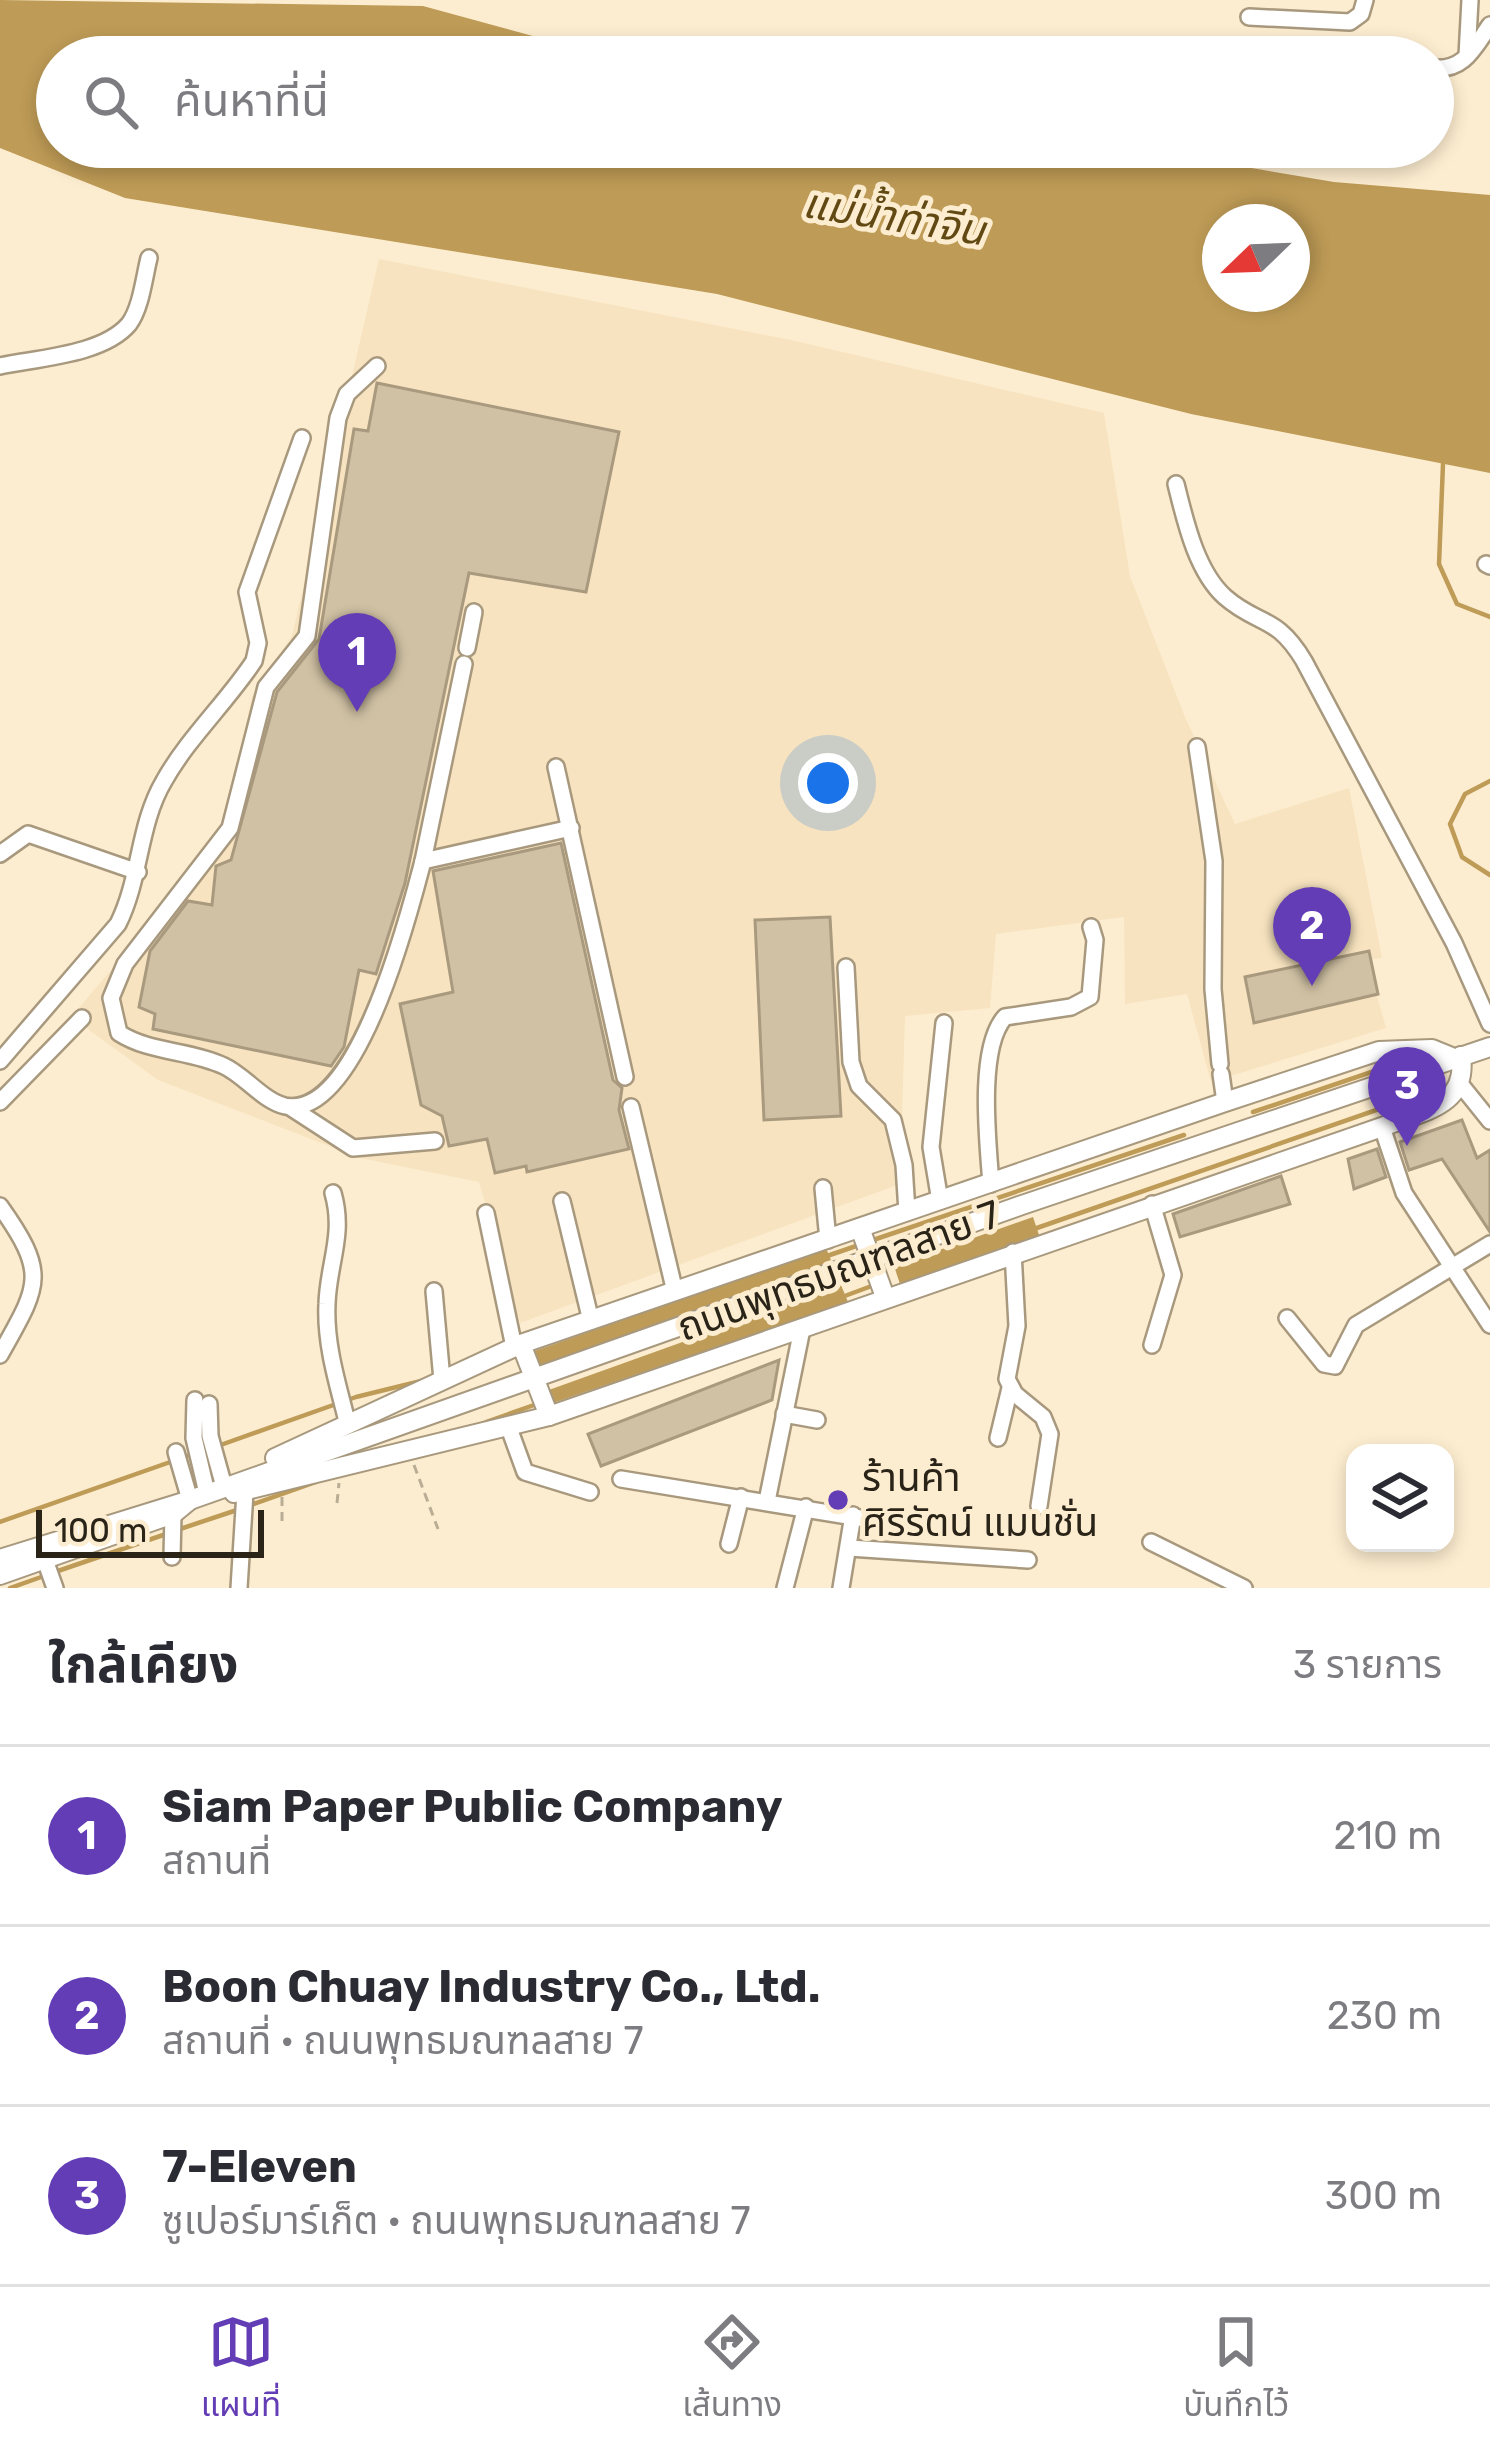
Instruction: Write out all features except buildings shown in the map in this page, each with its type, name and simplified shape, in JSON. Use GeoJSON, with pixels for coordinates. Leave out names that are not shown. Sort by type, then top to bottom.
{"type":"FeatureCollection","features":[{"type":"Feature","properties":{"kind":"main road","name":"ถนนพุทธมณฑลสาย 7"},"geometry":{"type":"LineString","coordinates":[[0,1558],[533,1381],[871,1258],[1490,1047]]}},
{"type":"Feature","properties":{"kind":"main road"},"geometry":{"type":"LineString","coordinates":[[1432,1049],[1458,1057],[1461,1085],[1443,1102],[802,1329],[509,1427],[245,1492],[208,1492],[517,1346],[1379,1051],[1432,1049]]}},
{"type":"Feature","properties":{"kind":"main road"},"geometry":{"type":"LineString","coordinates":[[1217,1104],[1219,1137]]}},
{"type":"Feature","properties":{"kind":"main road"},"geometry":{"type":"LineString","coordinates":[[860,1228],[885,1297]]}},
{"type":"Feature","properties":{"kind":"main road"},"geometry":{"type":"LineString","coordinates":[[517,1346],[549,1416]]}},
{"type":"Feature","properties":{"kind":"main road","name":"ถนนพุทธมณฑลสาย 7"},"geometry":{"type":"LineString","coordinates":[[0,1574],[50,1574],[208,1492]]}},
{"type":"Feature","properties":{"kind":"street"},"geometry":{"type":"LineString","coordinates":[[1249,16],[1350,22],[1361,14],[1365,0]]}},
{"type":"Feature","properties":{"kind":"street"},"geometry":{"type":"LineString","coordinates":[[1468,59],[1470,0]]}},
{"type":"Feature","properties":{"kind":"street"},"geometry":{"type":"LineString","coordinates":[[1454,66],[1468,59],[1490,25]]}},
{"type":"Feature","properties":{"kind":"street"},"geometry":{"type":"LineString","coordinates":[[0,366],[96,344],[119,332],[132,320],[149,259]]}},
{"type":"Feature","properties":{"kind":"street"},"geometry":{"type":"LineString","coordinates":[[377,366],[347,394],[338,418],[312,620],[300,646],[266,687],[230,828],[150,928],[111,998],[118,1033],[135,1043],[224,1066],[353,1148],[434,1141]]}},
{"type":"Feature","properties":{"kind":"street"},"geometry":{"type":"LineString","coordinates":[[0,1061],[102,947],[130,899],[146,826],[164,780],[254,661],[258,643],[247,592],[302,438]]}},
{"type":"Feature","properties":{"kind":"street"},"geometry":{"type":"LineString","coordinates":[[1175,484],[1186,525],[1222,595],[1274,622],[1297,648],[1487,1018]]}},
{"type":"Feature","properties":{"kind":"street"},"geometry":{"type":"LineString","coordinates":[[290,1107],[330,1084],[390,985],[423,861],[475,612]]}},
{"type":"Feature","properties":{"kind":"street"},"geometry":{"type":"LineString","coordinates":[[1197,747],[1214,861],[1214,989],[1221,1069],[1217,1104]]}},
{"type":"Feature","properties":{"kind":"street"},"geometry":{"type":"LineString","coordinates":[[556,767],[625,1077]]}},
{"type":"Feature","properties":{"kind":"street"},"geometry":{"type":"LineString","coordinates":[[423,861],[571,828]]}},
{"type":"Feature","properties":{"kind":"street"},"geometry":{"type":"LineString","coordinates":[[0,854],[28,834],[138,872]]}},
{"type":"Feature","properties":{"kind":"street"},"geometry":{"type":"LineString","coordinates":[[991,1184],[988,1070],[995,1030],[1005,1017],[1071,1007],[1090,997],[1095,940],[1091,927]]}},
{"type":"Feature","properties":{"kind":"street"},"geometry":{"type":"LineString","coordinates":[[846,967],[851,1062],[860,1086],[893,1120],[904,1165],[907,1212]]}},
{"type":"Feature","properties":{"kind":"street"},"geometry":{"type":"LineString","coordinates":[[0,1102],[82,1018]]}},
{"type":"Feature","properties":{"kind":"street"},"geometry":{"type":"LineString","coordinates":[[940,1202],[931,1147],[944,1023]]}},
{"type":"Feature","properties":{"kind":"street"},"geometry":{"type":"LineString","coordinates":[[1461,1085],[1490,1121]]}},
{"type":"Feature","properties":{"kind":"street"},"geometry":{"type":"LineString","coordinates":[[631,1107],[675,1292]]}},
{"type":"Feature","properties":{"kind":"street"},"geometry":{"type":"LineString","coordinates":[[1382,1126],[1400,1186],[1490,1325]]}},
{"type":"Feature","properties":{"kind":"street"},"geometry":{"type":"LineString","coordinates":[[824,1188],[828,1240]]}},
{"type":"Feature","properties":{"kind":"street"},"geometry":{"type":"LineString","coordinates":[[333,1193],[339,1244],[326,1299],[327,1328],[347,1424]]}},
{"type":"Feature","properties":{"kind":"street"},"geometry":{"type":"LineString","coordinates":[[562,1201],[591,1321]]}},
{"type":"Feature","properties":{"kind":"street"},"geometry":{"type":"LineString","coordinates":[[1152,1345],[1173,1275],[1153,1204]]}},
{"type":"Feature","properties":{"kind":"street"},"geometry":{"type":"LineString","coordinates":[[0,1206],[33,1257],[34,1280],[0,1355]]}},
{"type":"Feature","properties":{"kind":"street"},"geometry":{"type":"LineString","coordinates":[[486,1213],[517,1346]]}},
{"type":"Feature","properties":{"kind":"street"},"geometry":{"type":"LineString","coordinates":[[1287,1318],[1330,1368],[1339,1364],[1356,1325],[1490,1244]]}},
{"type":"Feature","properties":{"kind":"street"},"geometry":{"type":"LineString","coordinates":[[998,1438],[1017,1326],[1013,1252]]}},
{"type":"Feature","properties":{"kind":"street"},"geometry":{"type":"LineString","coordinates":[[434,1291],[442,1380]]}},
{"type":"Feature","properties":{"kind":"street"},"geometry":{"type":"LineString","coordinates":[[767,1501],[802,1329]]}},
{"type":"Feature","properties":{"kind":"street"},"geometry":{"type":"LineString","coordinates":[[1010,1388],[1043,1417],[1050,1433],[1040,1506]]}},
{"type":"Feature","properties":{"kind":"street"},"geometry":{"type":"LineString","coordinates":[[202,1402],[210,1436],[208,1492]]}},
{"type":"Feature","properties":{"kind":"street"},"geometry":{"type":"LineString","coordinates":[[784,1414],[818,1420]]}},
{"type":"Feature","properties":{"kind":"street"},"geometry":{"type":"LineString","coordinates":[[509,1427],[525,1472],[590,1492]]}},
{"type":"Feature","properties":{"kind":"street"},"geometry":{"type":"LineString","coordinates":[[176,1452],[208,1492]]}},
{"type":"Feature","properties":{"kind":"street"},"geometry":{"type":"LineString","coordinates":[[621,1479],[878,1521]]}},
{"type":"Feature","properties":{"kind":"street"},"geometry":{"type":"LineString","coordinates":[[239,1588],[245,1492]]}},
{"type":"Feature","properties":{"kind":"street"},"geometry":{"type":"LineString","coordinates":[[729,1544],[741,1497]]}},
{"type":"Feature","properties":{"kind":"street"},"geometry":{"type":"LineString","coordinates":[[785,1588],[806,1507]]}},
{"type":"Feature","properties":{"kind":"street"},"geometry":{"type":"LineString","coordinates":[[172,1557],[173,1514]]}},
{"type":"Feature","properties":{"kind":"street"},"geometry":{"type":"LineString","coordinates":[[842,1588],[853,1515]]}},
{"type":"Feature","properties":{"kind":"street"},"geometry":{"type":"LineString","coordinates":[[1151,1542],[1244,1588]]}},
{"type":"Feature","properties":{"kind":"street"},"geometry":{"type":"LineString","coordinates":[[849,1548],[1028,1560]]}},
{"type":"Feature","properties":{"kind":"path"},"geometry":{"type":"LineString","coordinates":[[410,1452],[438,1529]]}},
{"type":"Feature","properties":{"kind":"path"},"geometry":{"type":"LineString","coordinates":[[337,1503],[340,1469]]}},
{"type":"Feature","properties":{"kind":"path"},"geometry":{"type":"LineString","coordinates":[[281,1484],[282,1522]]}},
{"type":"Feature","properties":{"kind":"shaded area"},"geometry":{"type":"Polygon","coordinates":[[[379,259],[791,340],[1104,413],[1130,576],[1185,717],[1235,824],[1349,788],[1382,958],[1367,960],[1386,1028],[1211,1082],[1187,994],[1125,1004],[1124,917],[996,934],[990,1008],[905,1016],[900,1184],[520,1323],[479,1182],[360,1158],[158,1080],[71,1017],[223,839],[252,696],[292,636],[379,259]]]}},
{"type":"Feature","properties":{"kind":"water"},"geometry":{"type":"Polygon","coordinates":[[[0,0],[423,6],[533,36],[36,36],[36,162],[0,148],[0,0]]]}},
{"type":"Feature","properties":{"kind":"water","name":"แม่น้ำท่าจีน"},"geometry":{"type":"Polygon","coordinates":[[[50,168],[1252,168],[1334,182],[1490,195],[1490,473],[1191,414],[717,294],[125,198],[50,168]]]}},
{"type":"Feature","properties":{"kind":"water"},"geometry":{"type":"Polygon","coordinates":[[[1033,1217],[1039,1235],[900,1284],[894,1266],[1033,1217]]]}},
{"type":"Feature","properties":{"kind":"water"},"geometry":{"type":"Polygon","coordinates":[[[826,1248],[833,1265],[538,1368],[532,1352],[826,1248]]]}},
{"type":"Feature","properties":{"kind":"water"},"geometry":{"type":"Polygon","coordinates":[[[841,1285],[848,1302],[553,1403],[546,1391],[841,1285]]]}},
{"type":"Feature","properties":{"kind":"waterway"},"geometry":{"type":"LineString","coordinates":[[1443,464],[1439,564],[1457,604],[1490,617]]}},
{"type":"Feature","properties":{"kind":"waterway"},"geometry":{"type":"LineString","coordinates":[[1490,781],[1465,794],[1450,824],[1462,857],[1490,875]]}},
{"type":"Feature","properties":{"kind":"waterway"},"geometry":{"type":"LineString","coordinates":[[1253,1112],[1401,1062]]}},
{"type":"Feature","properties":{"kind":"waterway"},"geometry":{"type":"LineString","coordinates":[[1034,1229],[1434,1090]]}},
{"type":"Feature","properties":{"kind":"waterway"},"geometry":{"type":"LineString","coordinates":[[873,1240],[1184,1135]]}},
{"type":"Feature","properties":{"kind":"waterway"},"geometry":{"type":"LineString","coordinates":[[827,1256],[862,1244]]}},
{"type":"Feature","properties":{"kind":"waterway"},"geometry":{"type":"LineString","coordinates":[[842,1297],[877,1284]]}},
{"type":"Feature","properties":{"kind":"waterway"},"geometry":{"type":"LineString","coordinates":[[215,1447],[356,1397],[421,1381]]}},
{"type":"Feature","properties":{"kind":"waterway"},"geometry":{"type":"LineString","coordinates":[[486,1422],[537,1404]]}},
{"type":"Feature","properties":{"kind":"waterway"},"geometry":{"type":"LineString","coordinates":[[0,1522],[193,1454]]}},
{"type":"Feature","properties":{"kind":"waterway"},"geometry":{"type":"LineString","coordinates":[[248,1506],[316,1482]]}},
{"type":"Feature","properties":{"kind":"waterway"},"geometry":{"type":"LineString","coordinates":[[180,1529],[237,1510]]}},
{"type":"Feature","properties":{"kind":"waterway"},"geometry":{"type":"LineString","coordinates":[[55,1572],[169,1533]]}},
{"type":"Feature","properties":{"kind":"waterway"},"geometry":{"type":"LineString","coordinates":[[10,1588],[44,1576]]}},
{"type":"Feature","properties":{"kind":"place","name":"Siam Paper Public Company"},"geometry":{"type":"Point","coordinates":[357,712]}},
{"type":"Feature","properties":{"kind":"place","name":"Boon Chuay Industry Co., Ltd."},"geometry":{"type":"Point","coordinates":[1312,986]}},
{"type":"Feature","properties":{"kind":"place","name":"7-Eleven"},"geometry":{"type":"Point","coordinates":[1407,1146]}},
{"type":"Feature","properties":{"kind":"place","name":"ร้านค้า ศิริรัตน์ แมนชั่น"},"geometry":{"type":"Point","coordinates":[838,1500]}}]}
